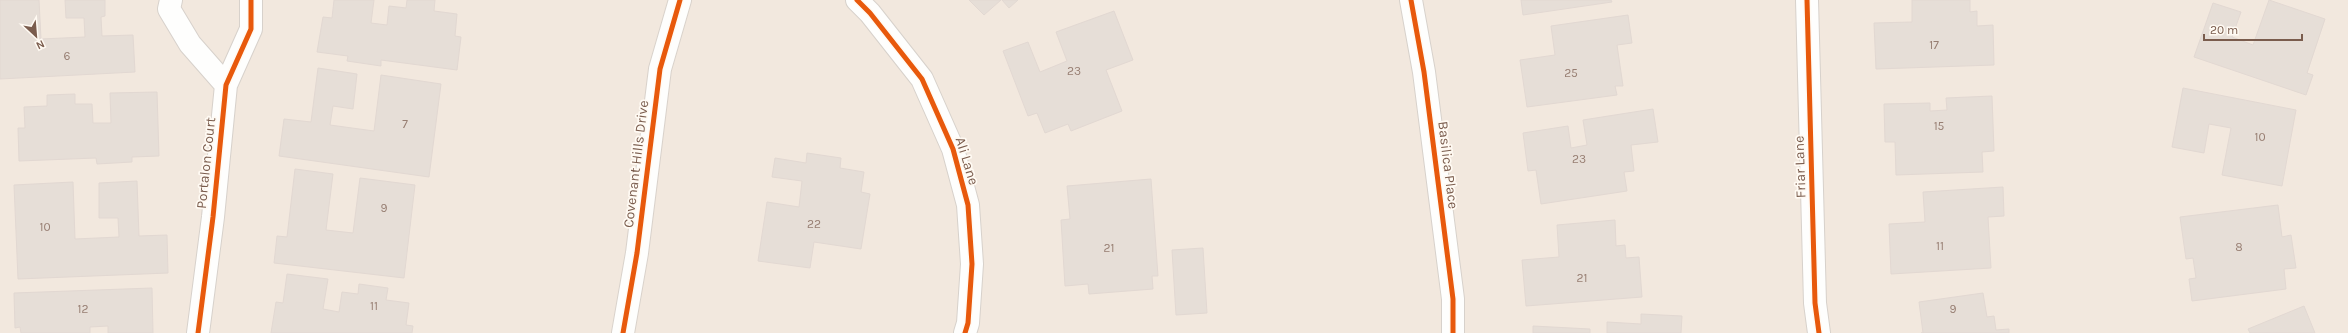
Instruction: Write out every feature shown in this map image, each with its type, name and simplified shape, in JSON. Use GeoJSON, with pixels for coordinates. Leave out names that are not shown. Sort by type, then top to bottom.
{"type":"FeatureCollection","features":[{"type":"Feature","properties":{"kind":"street"},"geometry":{"type":"LineString","coordinates":[[171,0],[169,9],[190,44],[226,85]]}},
{"type":"Feature","properties":{"kind":"street","name":"Portalon Court"},"geometry":{"type":"LineString","coordinates":[[198,333],[213,217],[226,85],[251,29],[251,0]]}},
{"type":"Feature","properties":{"kind":"street","name":"Covenant Hills Drive"},"geometry":{"type":"LineString","coordinates":[[623,333],[637,253],[660,69],[680,0]]}},
{"type":"Feature","properties":{"kind":"street","name":"Ali Lane"},"geometry":{"type":"LineString","coordinates":[[857,0],[870,12],[922,79],[953,149],[968,205],[972,264],[968,322],[965,333]]}},
{"type":"Feature","properties":{"kind":"street","name":"Basilica Place"},"geometry":{"type":"LineString","coordinates":[[1411,0],[1425,80],[1453,299],[1453,333]]}},
{"type":"Feature","properties":{"kind":"street","name":"Friar Lane"},"geometry":{"type":"LineString","coordinates":[[1807,0],[1815,303],[1819,333]]}},
{"type":"Feature","properties":{"kind":"shaded area"},"geometry":{"type":"Polygon","coordinates":[[[0,0],[2348,0],[2348,333],[0,333],[0,0]]]}},
{"type":"Feature","properties":{"kind":"building"},"geometry":{"type":"Polygon","coordinates":[[[0,0],[39,0],[41,39],[85,37],[84,18],[66,18],[65,0],[105,0],[105,16],[101,17],[102,36],[133,35],[135,72],[0,79],[0,0]]]}},
{"type":"Feature","properties":{"kind":"building"},"geometry":{"type":"Polygon","coordinates":[[[334,0],[374,0],[371,23],[387,25],[389,6],[406,8],[407,0],[435,0],[434,11],[457,14],[455,36],[461,37],[457,70],[381,60],[381,66],[347,61],[348,56],[317,52],[323,17],[332,18],[334,0]]]}},
{"type":"Feature","properties":{"kind":"building"},"geometry":{"type":"Polygon","coordinates":[[[969,0],[1001,0],[984,15],[969,0]]]}},
{"type":"Feature","properties":{"kind":"building"},"geometry":{"type":"Polygon","coordinates":[[[1002,0],[1018,0],[1009,8],[1002,0]]]}},
{"type":"Feature","properties":{"kind":"building"},"geometry":{"type":"Polygon","coordinates":[[[1521,0],[1611,0],[1612,2],[1523,15],[1521,0]]]}},
{"type":"Feature","properties":{"kind":"building"},"geometry":{"type":"Polygon","coordinates":[[[1912,0],[1970,0],[1970,12],[1977,11],[1977,26],[1993,25],[1994,65],[1876,69],[1874,23],[1912,22],[1912,0]]]}},
{"type":"Feature","properties":{"kind":"building"},"geometry":{"type":"Polygon","coordinates":[[[2269,0],[2325,19],[2307,73],[2313,75],[2306,95],[2194,57],[2213,3],[2241,12],[2232,37],[2253,45],[2269,0]]]}},
{"type":"Feature","properties":{"kind":"building"},"geometry":{"type":"Polygon","coordinates":[[[1114,11],[1133,60],[1106,70],[1122,111],[1071,131],[1068,124],[1045,133],[1037,113],[1028,116],[1003,51],[1028,42],[1040,72],[1067,61],[1056,32],[1114,11]]]}},
{"type":"Feature","properties":{"kind":"building"},"geometry":{"type":"Polygon","coordinates":[[[1628,15],[1632,43],[1617,45],[1623,86],[1615,86],[1617,95],[1527,107],[1520,60],[1555,55],[1551,26],[1628,15]]]}},
{"type":"Feature","properties":{"kind":"building"},"geometry":{"type":"Polygon","coordinates":[[[318,68],[357,74],[353,109],[333,106],[330,125],[374,131],[381,75],[441,84],[429,177],[279,156],[284,119],[311,122],[318,68]]]}},
{"type":"Feature","properties":{"kind":"building"},"geometry":{"type":"Polygon","coordinates":[[[2183,88],[2296,110],[2282,186],[2222,175],[2231,128],[2209,124],[2204,153],[2172,147],[2183,88]]]}},
{"type":"Feature","properties":{"kind":"building"},"geometry":{"type":"Polygon","coordinates":[[[157,92],[159,156],[132,157],[132,162],[97,164],[96,158],[19,161],[18,128],[25,128],[24,107],[47,106],[47,95],[75,94],[75,104],[92,104],[93,123],[111,123],[110,93],[157,92]]]}},
{"type":"Feature","properties":{"kind":"building"},"geometry":{"type":"Polygon","coordinates":[[[1992,96],[1994,151],[1982,152],[1983,172],[1896,175],[1895,142],[1885,142],[1884,104],[1930,103],[1930,111],[1947,110],[1946,98],[1992,96]]]}},
{"type":"Feature","properties":{"kind":"building"},"geometry":{"type":"Polygon","coordinates":[[[1653,109],[1658,142],[1631,145],[1634,171],[1624,172],[1627,191],[1541,204],[1536,170],[1528,171],[1523,133],[1568,126],[1571,148],[1587,145],[1583,120],[1653,109]]]}},
{"type":"Feature","properties":{"kind":"building"},"geometry":{"type":"Polygon","coordinates":[[[807,153],[841,158],[840,168],[864,172],[861,192],[870,194],[861,249],[814,242],[810,268],[758,261],[767,202],[799,207],[802,181],[772,177],[775,158],[806,163],[807,153]]]}},
{"type":"Feature","properties":{"kind":"building"},"geometry":{"type":"Polygon","coordinates":[[[295,169],[333,174],[326,230],[353,233],[360,178],[415,185],[404,278],[274,263],[277,236],[287,237],[295,169]]]}},
{"type":"Feature","properties":{"kind":"building"},"geometry":{"type":"Polygon","coordinates":[[[1151,179],[1158,276],[1152,276],[1153,289],[1089,294],[1088,284],[1065,286],[1061,220],[1070,219],[1067,186],[1151,179]]]}},
{"type":"Feature","properties":{"kind":"building"},"geometry":{"type":"Polygon","coordinates":[[[137,181],[139,236],[167,235],[168,273],[18,279],[14,185],[73,182],[75,239],[119,237],[118,218],[99,218],[99,183],[137,181]]]}},
{"type":"Feature","properties":{"kind":"building"},"geometry":{"type":"Polygon","coordinates":[[[2003,187],[2004,216],[1988,217],[1991,268],[1891,274],[1889,224],[1925,222],[1923,192],[2003,187]]]}},
{"type":"Feature","properties":{"kind":"building"},"geometry":{"type":"Polygon","coordinates":[[[2278,205],[2282,237],[2291,235],[2296,268],[2284,269],[2286,289],[2192,301],[2189,279],[2196,278],[2193,258],[2186,259],[2180,217],[2278,205]]]}},
{"type":"Feature","properties":{"kind":"building"},"geometry":{"type":"Polygon","coordinates":[[[1615,220],[1616,246],[1625,245],[1626,258],[1639,257],[1642,297],[1526,306],[1522,260],[1559,257],[1557,225],[1615,220]]]}},
{"type":"Feature","properties":{"kind":"building"},"geometry":{"type":"Polygon","coordinates":[[[1203,248],[1207,313],[1176,315],[1172,250],[1203,248]]]}},
{"type":"Feature","properties":{"kind":"building"},"geometry":{"type":"Polygon","coordinates":[[[287,274],[328,279],[323,309],[339,312],[342,292],[358,294],[359,284],[388,288],[386,300],[409,303],[406,325],[413,326],[412,333],[271,333],[276,302],[283,303],[287,274]]]}},
{"type":"Feature","properties":{"kind":"building"},"geometry":{"type":"Polygon","coordinates":[[[152,288],[153,333],[108,333],[108,326],[90,327],[90,333],[21,333],[20,327],[15,328],[14,293],[152,288]]]}},
{"type":"Feature","properties":{"kind":"building"},"geometry":{"type":"Polygon","coordinates":[[[1983,293],[1987,317],[1994,316],[1996,330],[2009,329],[2009,333],[1923,333],[1919,302],[1983,293]]]}},
{"type":"Feature","properties":{"kind":"building"},"geometry":{"type":"Polygon","coordinates":[[[2304,306],[2315,333],[2250,333],[2248,329],[2304,306]]]}},
{"type":"Feature","properties":{"kind":"building"},"geometry":{"type":"Polygon","coordinates":[[[1641,314],[1682,316],[1681,333],[1607,333],[1607,322],[1641,324],[1641,314]]]}},
{"type":"Feature","properties":{"kind":"building"},"geometry":{"type":"Polygon","coordinates":[[[1533,326],[1590,329],[1590,333],[1533,333],[1533,326]]]}},
{"type":"Feature","properties":{"kind":"cycle path"},"geometry":{"type":"LineString","coordinates":[[198,333],[213,217],[226,85],[251,29],[251,0]]}},
{"type":"Feature","properties":{"kind":"cycle path"},"geometry":{"type":"LineString","coordinates":[[623,333],[637,253],[660,69],[680,0]]}},
{"type":"Feature","properties":{"kind":"cycle path"},"geometry":{"type":"LineString","coordinates":[[857,0],[870,13],[922,79],[953,149],[968,205],[972,264],[968,323],[965,333]]}},
{"type":"Feature","properties":{"kind":"cycle path"},"geometry":{"type":"LineString","coordinates":[[1411,0],[1424,72],[1453,299],[1453,333]]}},
{"type":"Feature","properties":{"kind":"cycle path"},"geometry":{"type":"LineString","coordinates":[[1807,0],[1815,303],[1819,333]]}}]}
